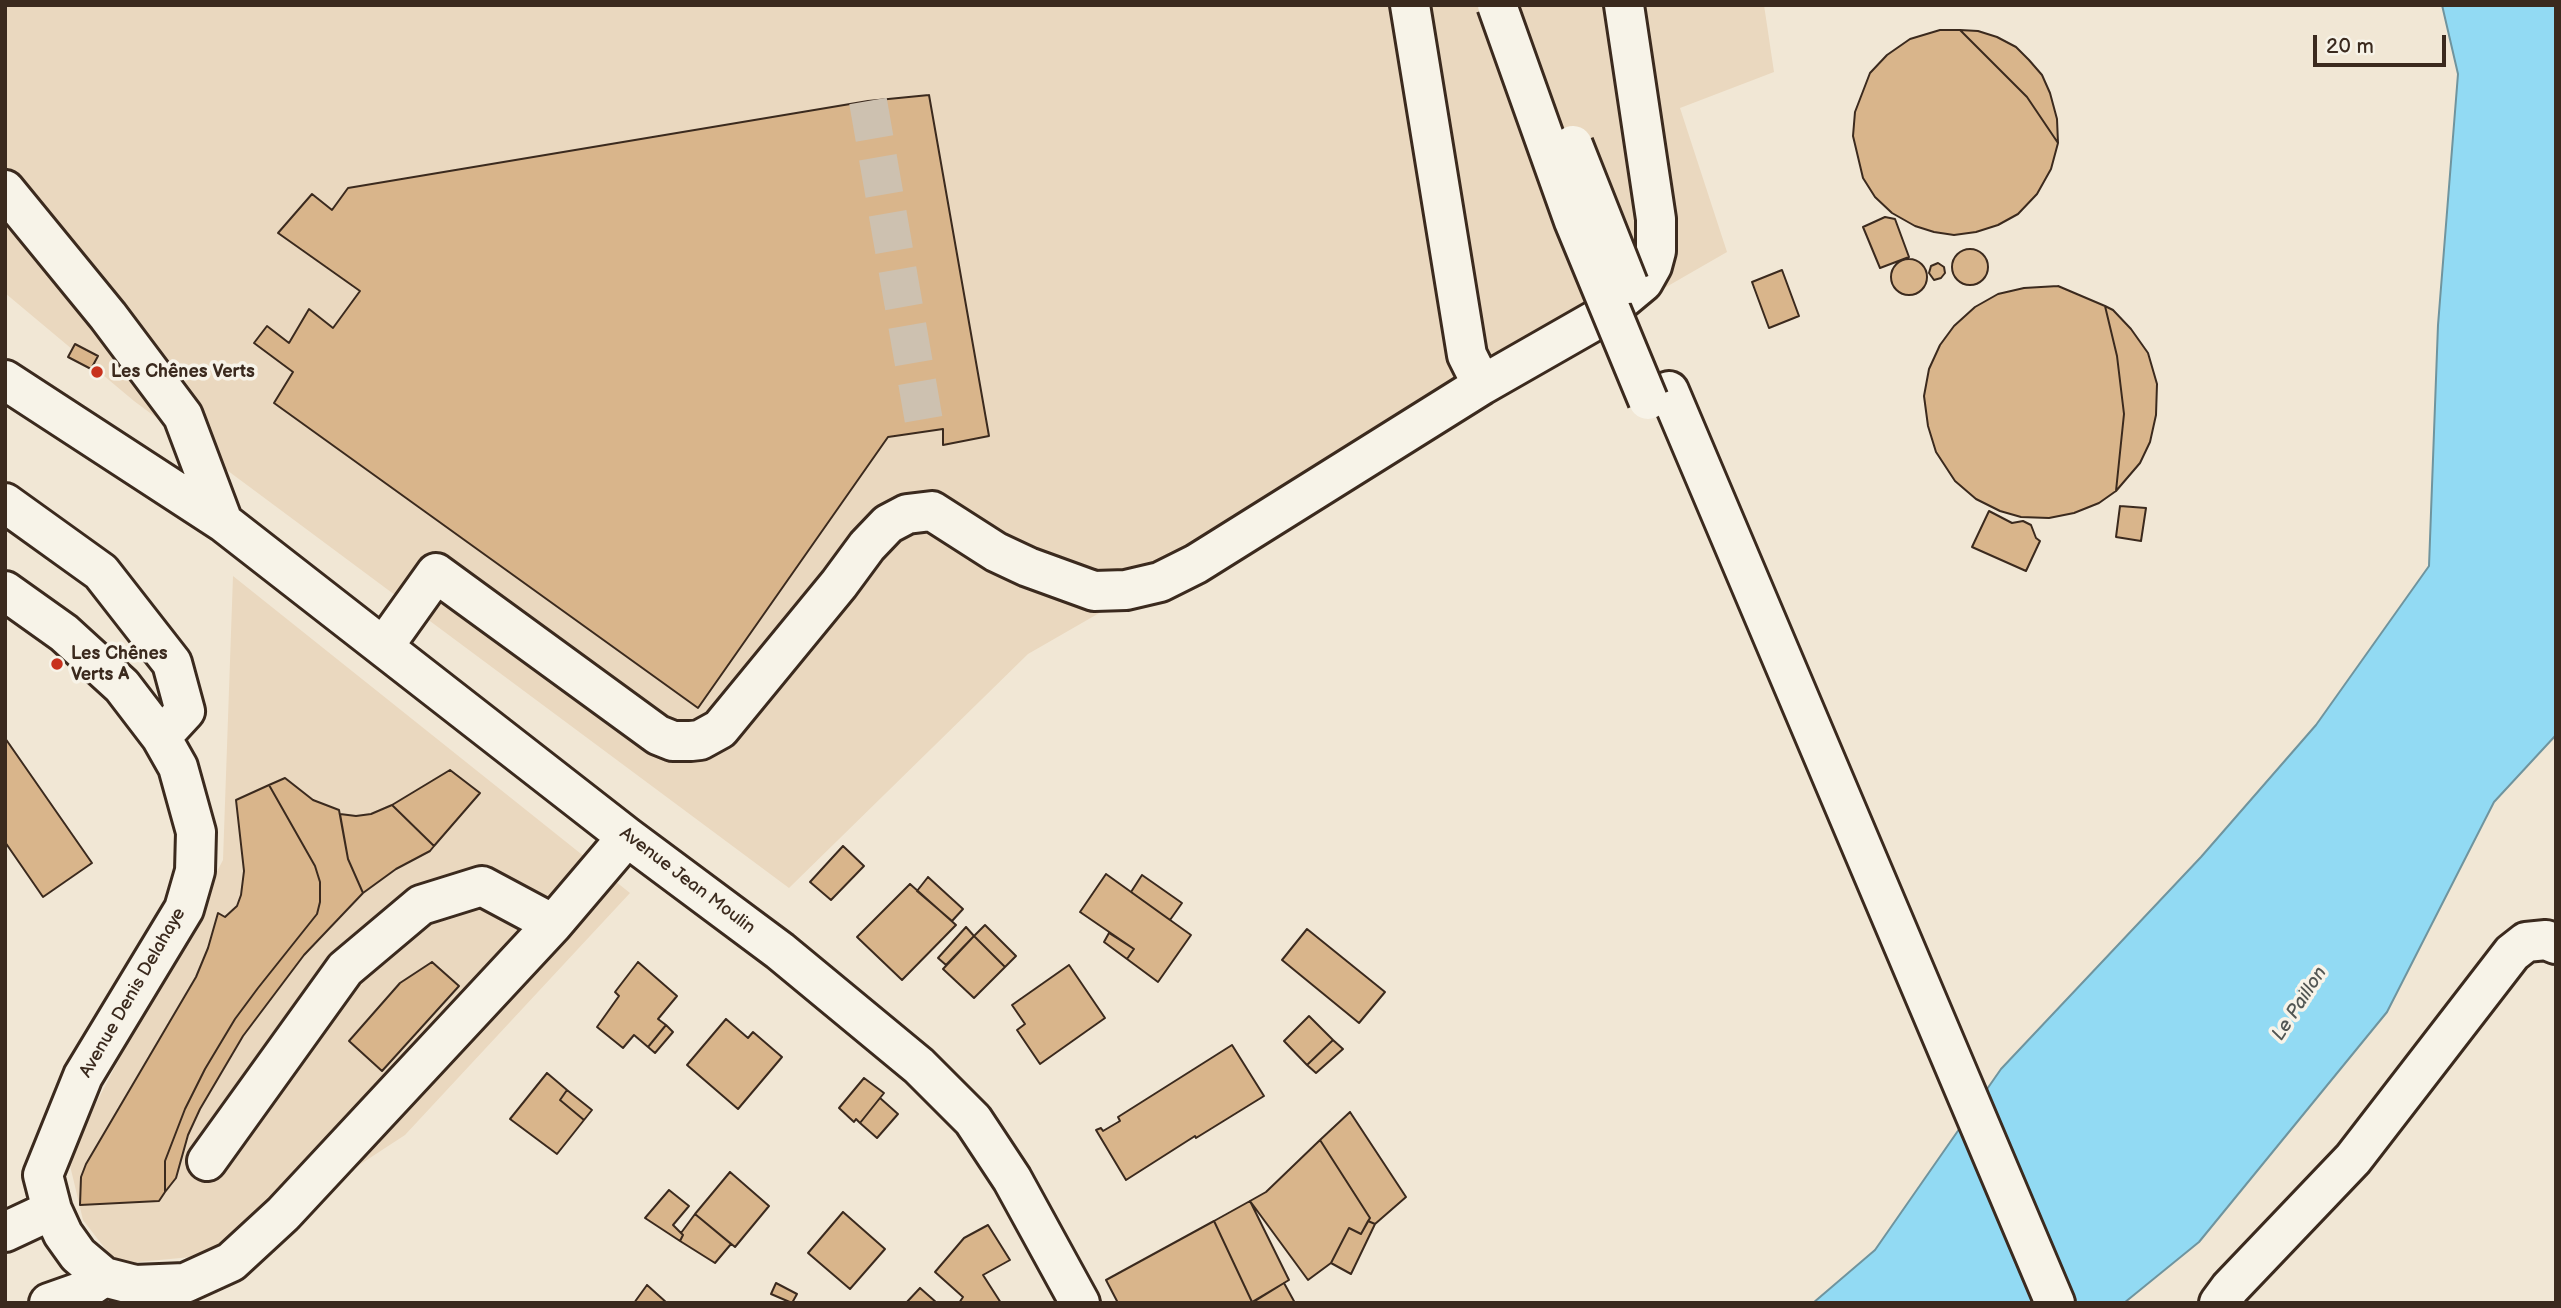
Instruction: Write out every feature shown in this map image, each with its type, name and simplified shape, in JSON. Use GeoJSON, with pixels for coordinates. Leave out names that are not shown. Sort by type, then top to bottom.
{"type":"FeatureCollection","features":[{"type":"Feature","properties":{"kind":"street"},"geometry":{"type":"LineString","coordinates":[[1410,5],[1466,355],[1482,385]]}},
{"type":"Feature","properties":{"kind":"street"},"geometry":{"type":"LineString","coordinates":[[1497,5],[1574,221],[1659,395],[1941,1064],[2055,1303]]}},
{"type":"Feature","properties":{"kind":"street"},"geometry":{"type":"LineString","coordinates":[[1524,5],[1659,395]]}},
{"type":"Feature","properties":{"kind":"street"},"geometry":{"type":"LineString","coordinates":[[384,646],[436,573],[658,735],[681,742],[700,740],[720,729],[730,719],[867,546],[888,524],[907,514],[932,511],[996,552],[1094,591],[1126,590],[1160,582],[1196,564],[1482,385],[1601,317],[1643,282],[1652,267],[1656,251],[1656,219],[1624,5]]}},
{"type":"Feature","properties":{"kind":"street"},"geometry":{"type":"LineString","coordinates":[[5,190],[108,316],[183,416],[223,522]]}},
{"type":"Feature","properties":{"kind":"street","name":"Avenue Jean Moulin"},"geometry":{"type":"LineString","coordinates":[[5,380],[223,522],[627,836],[780,951],[919,1066],[973,1120],[1012,1179],[1080,1303]]}},
{"type":"Feature","properties":{"kind":"street"},"geometry":{"type":"LineString","coordinates":[[5,503],[101,572],[172,663],[185,711],[161,737]]}},
{"type":"Feature","properties":{"kind":"street","name":"Avenue Denis Delahaye"},"geometry":{"type":"LineString","coordinates":[[5,591],[64,633],[122,686],[161,737],[178,767],[196,832],[195,871],[184,909],[83,1076],[43,1175],[52,1210],[63,1234],[78,1255],[104,1278]]}},
{"type":"Feature","properties":{"kind":"street"},"geometry":{"type":"LineString","coordinates":[[49,1303],[83,1291],[104,1278],[135,1285],[185,1283],[231,1262],[283,1214],[553,924],[627,836]]}},
{"type":"Feature","properties":{"kind":"street"},"geometry":{"type":"LineString","coordinates":[[207,1161],[345,969],[421,905],[482,886],[553,924]]}},
{"type":"Feature","properties":{"kind":"street"},"geometry":{"type":"LineString","coordinates":[[2219,1303],[2230,1288],[2353,1160],[2512,953],[2526,942],[2546,940],[2556,943]]}},
{"type":"Feature","properties":{"kind":"street"},"geometry":{"type":"LineString","coordinates":[[1941,1064],[2028,1303]]}},
{"type":"Feature","properties":{"kind":"street"},"geometry":{"type":"LineString","coordinates":[[5,1233],[52,1210]]}},
{"type":"Feature","properties":{"kind":"shaded area"},"geometry":{"type":"Polygon","coordinates":[[[5,5],[1764,5],[1774,72],[1680,108],[1727,252],[1028,654],[789,888],[134,401],[5,293],[5,5]]]}},
{"type":"Feature","properties":{"kind":"shaded area"},"geometry":{"type":"Polygon","coordinates":[[[233,576],[630,893],[405,1135],[223,1254],[117,1264],[83,1220],[68,1157],[223,860],[233,576]]]}},
{"type":"Feature","properties":{"kind":"water","name":"Le Paillon"},"geometry":{"type":"Polygon","coordinates":[[[2442,5],[2556,5],[2556,735],[2494,802],[2387,1012],[2199,1242],[2124,1303],[1813,1303],[1875,1250],[2001,1069],[2201,857],[2316,725],[2429,566],[2438,325],[2458,74],[2442,5]]]}},
{"type":"Feature","properties":{"kind":"building"},"geometry":{"type":"Polygon","coordinates":[[[1940,30],[1960,30],[2027,97],[2058,143],[2051,169],[2037,194],[2018,214],[1998,225],[1954,235],[1915,226],[1892,213],[1875,197],[1863,178],[1853,136],[1855,112],[1870,73],[1887,55],[1910,39],[1940,30]]]}},
{"type":"Feature","properties":{"kind":"building"},"geometry":{"type":"Polygon","coordinates":[[[1960,30],[1978,31],[1997,37],[2016,47],[2029,60],[2042,75],[2050,93],[2057,119],[2058,143],[2027,97],[1960,30]]]}},
{"type":"Feature","properties":{"kind":"building"},"geometry":{"type":"Polygon","coordinates":[[[929,95],[989,436],[943,445],[943,429],[888,437],[698,708],[274,403],[293,372],[254,343],[267,326],[289,343],[309,309],[333,328],[360,291],[278,233],[312,194],[332,210],[348,188],[868,101],[929,95]]]}},
{"type":"Feature","properties":{"kind":"building"},"geometry":{"type":"Polygon","coordinates":[[[1885,217],[1895,219],[1909,257],[1880,268],[1863,227],[1885,217]]]}},
{"type":"Feature","properties":{"kind":"building"},"geometry":{"type":"Polygon","coordinates":[[[1970,249],[1983,254],[1988,267],[1983,280],[1970,285],[1957,280],[1952,267],[1957,254],[1970,249]]]}},
{"type":"Feature","properties":{"kind":"building"},"geometry":{"type":"Polygon","coordinates":[[[1909,259],[1922,264],[1927,277],[1922,290],[1909,295],[1896,290],[1891,277],[1896,264],[1909,259]]]}},
{"type":"Feature","properties":{"kind":"building"},"geometry":{"type":"Polygon","coordinates":[[[1938,263],[1944,267],[1945,273],[1934,280],[1929,273],[1931,266],[1938,263]]]}},
{"type":"Feature","properties":{"kind":"building"},"geometry":{"type":"Polygon","coordinates":[[[1782,270],[1799,316],[1769,328],[1752,282],[1782,270]]]}},
{"type":"Feature","properties":{"kind":"building"},"geometry":{"type":"Polygon","coordinates":[[[2058,286],[2105,306],[2117,356],[2124,414],[2116,491],[2099,503],[2074,513],[2049,518],[2021,517],[2000,511],[1976,499],[1955,481],[1936,452],[1928,426],[1924,396],[1929,369],[1940,345],[1954,326],[1975,307],[1998,294],[2024,288],[2058,286]]]}},
{"type":"Feature","properties":{"kind":"building"},"geometry":{"type":"Polygon","coordinates":[[[2105,306],[2113,310],[2131,329],[2148,353],[2157,384],[2156,415],[2150,442],[2140,463],[2116,491],[2124,414],[2117,356],[2105,306]]]}},
{"type":"Feature","properties":{"kind":"building"},"geometry":{"type":"Polygon","coordinates":[[[75,344],[98,356],[91,369],[68,357],[75,344]]]}},
{"type":"Feature","properties":{"kind":"building"},"geometry":{"type":"Polygon","coordinates":[[[2120,506],[2146,508],[2141,541],[2116,537],[2120,506]]]}},
{"type":"Feature","properties":{"kind":"building"},"geometry":{"type":"Polygon","coordinates":[[[1989,511],[2012,523],[2023,521],[2031,525],[2040,541],[2026,571],[1972,547],[1989,511]]]}},
{"type":"Feature","properties":{"kind":"building"},"geometry":{"type":"Polygon","coordinates":[[[5,738],[92,863],[43,897],[5,842],[5,738]]]}},
{"type":"Feature","properties":{"kind":"building"},"geometry":{"type":"Polygon","coordinates":[[[450,770],[480,793],[434,846],[392,805],[450,770]]]}},
{"type":"Feature","properties":{"kind":"building"},"geometry":{"type":"Polygon","coordinates":[[[285,778],[313,800],[339,810],[348,859],[363,893],[304,955],[243,1036],[200,1109],[188,1135],[176,1178],[165,1192],[165,1161],[185,1109],[205,1069],[235,1019],[317,914],[320,882],[315,866],[269,785],[285,778]]]}},
{"type":"Feature","properties":{"kind":"building"},"geometry":{"type":"Polygon","coordinates":[[[269,785],[315,866],[320,882],[317,914],[235,1019],[205,1069],[185,1109],[165,1161],[165,1192],[159,1201],[80,1205],[81,1177],[86,1164],[196,977],[218,913],[225,917],[237,906],[244,871],[236,800],[269,785]]]}},
{"type":"Feature","properties":{"kind":"building"},"geometry":{"type":"Polygon","coordinates":[[[392,805],[434,846],[363,893],[348,859],[340,814],[371,814],[392,805]]]}},
{"type":"Feature","properties":{"kind":"building"},"geometry":{"type":"Polygon","coordinates":[[[843,846],[864,866],[831,900],[810,882],[843,846]]]}},
{"type":"Feature","properties":{"kind":"building"},"geometry":{"type":"Polygon","coordinates":[[[1106,874],[1191,935],[1158,982],[1127,959],[1134,949],[1080,912],[1106,874]]]}},
{"type":"Feature","properties":{"kind":"building"},"geometry":{"type":"Polygon","coordinates":[[[1142,875],[1182,903],[1170,920],[1131,892],[1142,875]]]}},
{"type":"Feature","properties":{"kind":"building"},"geometry":{"type":"Polygon","coordinates":[[[928,877],[963,909],[952,921],[917,891],[928,877]]]}},
{"type":"Feature","properties":{"kind":"building"},"geometry":{"type":"Polygon","coordinates":[[[910,884],[956,925],[902,980],[857,937],[910,884]]]}},
{"type":"Feature","properties":{"kind":"building"},"geometry":{"type":"Polygon","coordinates":[[[985,925],[1016,956],[1005,967],[974,936],[985,925]]]}},
{"type":"Feature","properties":{"kind":"building"},"geometry":{"type":"Polygon","coordinates":[[[966,927],[974,936],[946,965],[938,958],[966,927]]]}},
{"type":"Feature","properties":{"kind":"building"},"geometry":{"type":"Polygon","coordinates":[[[1307,929],[1385,992],[1359,1023],[1282,960],[1307,929]]]}},
{"type":"Feature","properties":{"kind":"building"},"geometry":{"type":"Polygon","coordinates":[[[1109,933],[1134,949],[1127,959],[1104,942],[1109,933]]]}},
{"type":"Feature","properties":{"kind":"building"},"geometry":{"type":"Polygon","coordinates":[[[974,936],[1005,967],[974,998],[943,969],[974,936]]]}},
{"type":"Feature","properties":{"kind":"building"},"geometry":{"type":"Polygon","coordinates":[[[432,962],[459,986],[382,1071],[349,1041],[400,983],[432,962]]]}},
{"type":"Feature","properties":{"kind":"building"},"geometry":{"type":"Polygon","coordinates":[[[638,962],[677,996],[658,1019],[666,1025],[648,1047],[634,1035],[623,1048],[597,1027],[619,996],[615,992],[638,962]]]}},
{"type":"Feature","properties":{"kind":"building"},"geometry":{"type":"Polygon","coordinates":[[[1069,965],[1105,1018],[1040,1064],[1017,1030],[1025,1024],[1012,1005],[1069,965]]]}},
{"type":"Feature","properties":{"kind":"building"},"geometry":{"type":"Polygon","coordinates":[[[1309,1016],[1333,1040],[1307,1065],[1284,1041],[1309,1016]]]}},
{"type":"Feature","properties":{"kind":"building"},"geometry":{"type":"Polygon","coordinates":[[[726,1019],[748,1038],[753,1032],[782,1057],[738,1109],[687,1065],[726,1019]]]}},
{"type":"Feature","properties":{"kind":"building"},"geometry":{"type":"Polygon","coordinates":[[[666,1025],[673,1032],[655,1053],[648,1047],[666,1025]]]}},
{"type":"Feature","properties":{"kind":"building"},"geometry":{"type":"Polygon","coordinates":[[[1333,1040],[1343,1049],[1316,1073],[1307,1065],[1333,1040]]]}},
{"type":"Feature","properties":{"kind":"building"},"geometry":{"type":"Polygon","coordinates":[[[1232,1045],[1264,1096],[1126,1180],[1096,1130],[1101,1128],[1103,1131],[1120,1121],[1118,1117],[1232,1045]]]}},
{"type":"Feature","properties":{"kind":"building"},"geometry":{"type":"Polygon","coordinates":[[[547,1073],[567,1090],[560,1100],[584,1120],[557,1154],[510,1119],[547,1073]]]}},
{"type":"Feature","properties":{"kind":"building"},"geometry":{"type":"Polygon","coordinates":[[[864,1078],[884,1093],[860,1123],[856,1119],[854,1122],[839,1108],[864,1078]]]}},
{"type":"Feature","properties":{"kind":"building"},"geometry":{"type":"Polygon","coordinates":[[[567,1090],[592,1110],[584,1120],[560,1100],[567,1090]]]}},
{"type":"Feature","properties":{"kind":"building"},"geometry":{"type":"Polygon","coordinates":[[[880,1098],[898,1114],[877,1138],[860,1123],[880,1098]]]}},
{"type":"Feature","properties":{"kind":"building"},"geometry":{"type":"Polygon","coordinates":[[[1350,1112],[1406,1197],[1375,1224],[1368,1221],[1370,1218],[1320,1140],[1350,1112]]]}},
{"type":"Feature","properties":{"kind":"building"},"geometry":{"type":"Polygon","coordinates":[[[1320,1140],[1370,1218],[1361,1234],[1349,1228],[1331,1263],[1308,1280],[1250,1201],[1266,1192],[1320,1140]]]}},
{"type":"Feature","properties":{"kind":"building"},"geometry":{"type":"Polygon","coordinates":[[[730,1172],[769,1206],[735,1247],[695,1214],[730,1172]]]}},
{"type":"Feature","properties":{"kind":"building"},"geometry":{"type":"Polygon","coordinates":[[[669,1190],[689,1206],[673,1225],[683,1235],[680,1241],[645,1218],[669,1190]]]}},
{"type":"Feature","properties":{"kind":"building"},"geometry":{"type":"Polygon","coordinates":[[[1250,1201],[1289,1280],[1252,1302],[1214,1221],[1250,1201]]]}},
{"type":"Feature","properties":{"kind":"building"},"geometry":{"type":"Polygon","coordinates":[[[843,1212],[885,1249],[850,1289],[808,1253],[843,1212]]]}},
{"type":"Feature","properties":{"kind":"building"},"geometry":{"type":"Polygon","coordinates":[[[695,1214],[731,1244],[715,1263],[680,1241],[683,1235],[681,1233],[695,1214]]]}},
{"type":"Feature","properties":{"kind":"building"},"geometry":{"type":"Polygon","coordinates":[[[1214,1221],[1252,1302],[1118,1303],[1106,1280],[1214,1221]]]}},
{"type":"Feature","properties":{"kind":"building"},"geometry":{"type":"Polygon","coordinates":[[[1368,1221],[1375,1224],[1351,1274],[1331,1263],[1349,1228],[1361,1234],[1368,1221]]]}},
{"type":"Feature","properties":{"kind":"building"},"geometry":{"type":"Polygon","coordinates":[[[988,1225],[1010,1260],[983,1275],[1001,1303],[959,1303],[963,1297],[935,1272],[964,1238],[988,1225]]]}},
{"type":"Feature","properties":{"kind":"building"},"geometry":{"type":"Polygon","coordinates":[[[776,1283],[797,1294],[792,1303],[771,1294],[776,1283]]]}},
{"type":"Feature","properties":{"kind":"building"},"geometry":{"type":"Polygon","coordinates":[[[1284,1283],[1295,1303],[1256,1303],[1255,1301],[1284,1283]]]}},
{"type":"Feature","properties":{"kind":"building"},"geometry":{"type":"Polygon","coordinates":[[[647,1285],[667,1303],[634,1303],[647,1285]]]}},
{"type":"Feature","properties":{"kind":"building"},"geometry":{"type":"Polygon","coordinates":[[[920,1288],[937,1303],[906,1303],[920,1288]]]}},
{"type":"Feature","properties":{"kind":"tunnel"},"geometry":{"type":"LineString","coordinates":[[868,101],[926,433]]}},
{"type":"Feature","properties":{"kind":"place","name":"Les Chênes Verts"},"geometry":{"type":"Point","coordinates":[97,372]}},
{"type":"Feature","properties":{"kind":"place","name":"Les Chênes Verts A"},"geometry":{"type":"Point","coordinates":[57,664]}}]}
